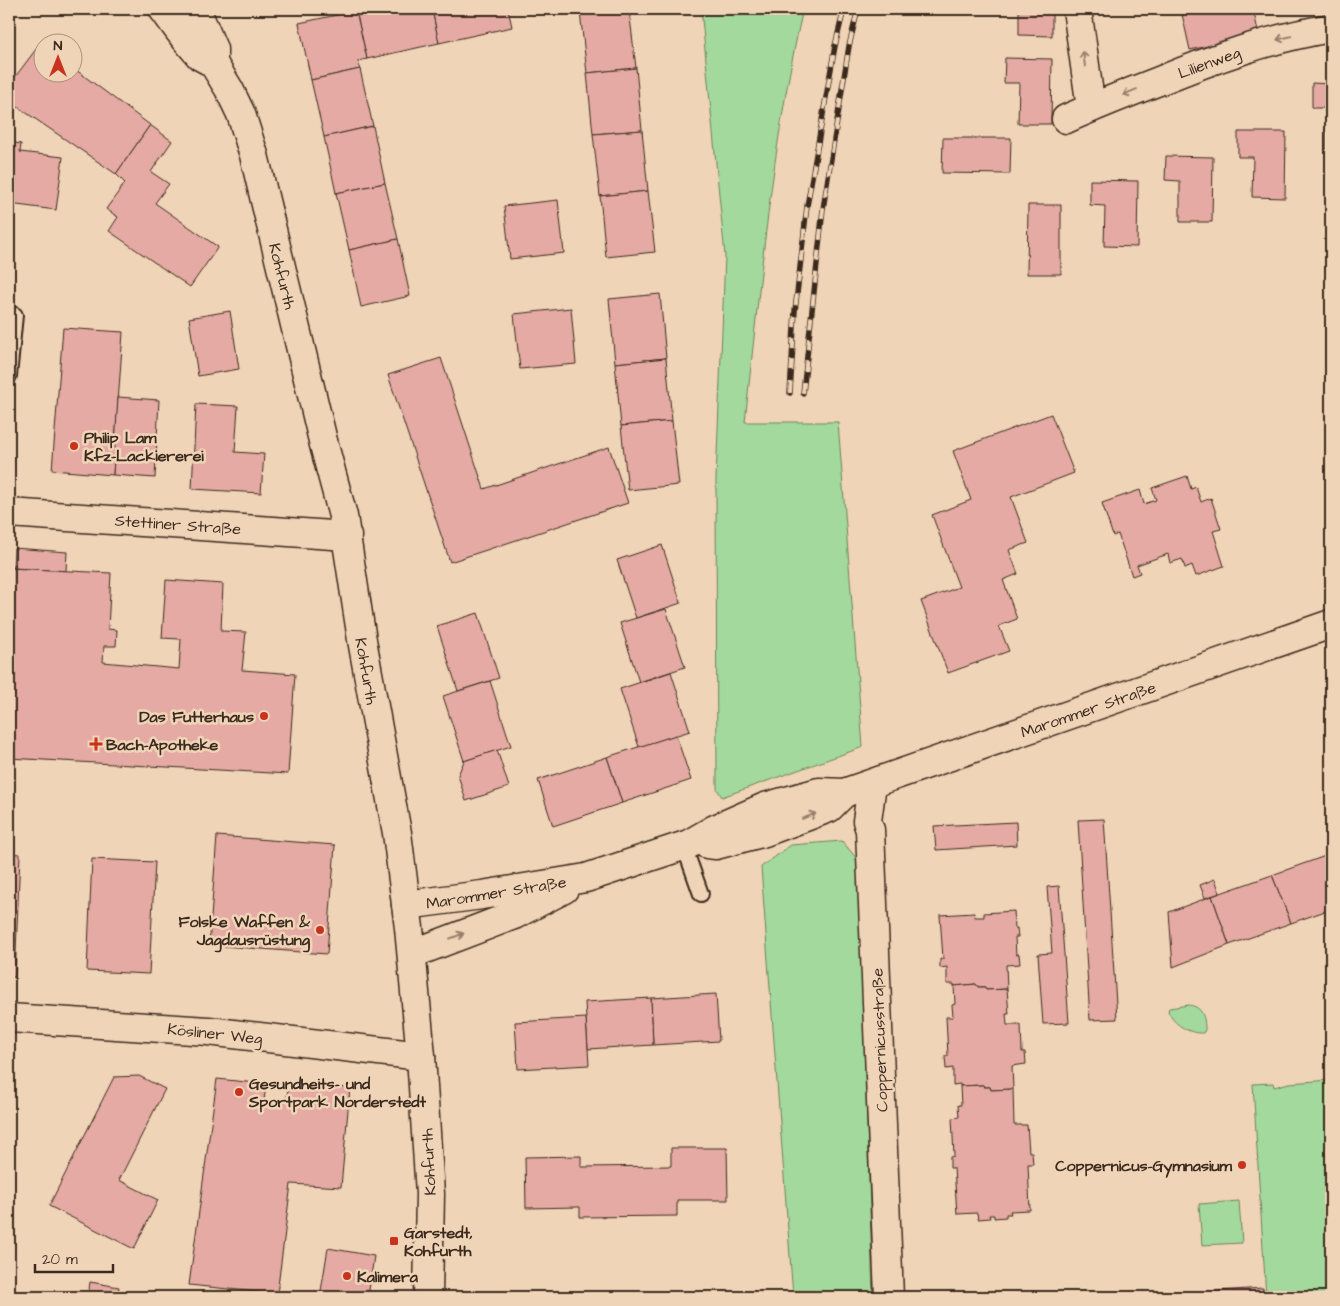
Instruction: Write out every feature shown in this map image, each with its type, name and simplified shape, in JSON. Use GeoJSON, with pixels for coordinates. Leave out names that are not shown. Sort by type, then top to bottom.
{"type":"FeatureCollection","features":[{"type":"Feature","properties":{"kind":"street","name":"Kohfurth"},"geometry":{"type":"LineString","coordinates":[[163,9],[200,56],[214,63]]}},
{"type":"Feature","properties":{"kind":"street","name":"Kohfurth"},"geometry":{"type":"LineString","coordinates":[[196,9],[213,49],[214,63],[230,89],[241,114],[254,155],[347,536],[362,640],[397,833],[412,954],[430,1194],[428,1297]]}},
{"type":"Feature","properties":{"kind":"street"},"geometry":{"type":"LineString","coordinates":[[1077,9],[1091,108]]}},
{"type":"Feature","properties":{"kind":"street","name":"Lilienweg"},"geometry":{"type":"LineString","coordinates":[[1066,119],[1219,57],[1269,42],[1331,28]]}},
{"type":"Feature","properties":{"kind":"street","name":"Stettiner Straße"},"geometry":{"type":"LineString","coordinates":[[9,513],[347,536]]}},
{"type":"Feature","properties":{"kind":"street","name":"Marommer Straße"},"geometry":{"type":"LineString","coordinates":[[406,905],[586,878],[687,845],[715,829],[765,807],[819,792],[844,794],[1331,624]]}},
{"type":"Feature","properties":{"kind":"street","name":"Coppernicusstraße"},"geometry":{"type":"LineString","coordinates":[[872,784],[867,821],[870,830],[889,1297]]}},
{"type":"Feature","properties":{"kind":"street","name":"Marommer Straße"},"geometry":{"type":"LineString","coordinates":[[412,954],[514,915],[586,878]]}},
{"type":"Feature","properties":{"kind":"street","name":"Kösliner Weg"},"geometry":{"type":"LineString","coordinates":[[9,1018],[208,1031],[421,1056]]}},
{"type":"Feature","properties":{"kind":"lane"},"geometry":{"type":"LineString","coordinates":[[9,316],[16,315],[9,376]]}},
{"type":"Feature","properties":{"kind":"lane"},"geometry":{"type":"LineString","coordinates":[[687,845],[702,894]]}},
{"type":"Feature","properties":{"kind":"green space"},"geometry":{"type":"Polygon","coordinates":[[[701,9],[803,9],[792,60],[775,163],[745,422],[838,422],[863,747],[722,797],[717,789],[716,479],[725,256],[701,9]]]}},
{"type":"Feature","properties":{"kind":"green space"},"geometry":{"type":"Polygon","coordinates":[[[842,841],[858,860],[873,1297],[793,1297],[761,867],[791,845],[842,841]]]}},
{"type":"Feature","properties":{"kind":"green space"},"geometry":{"type":"Polygon","coordinates":[[[1189,1005],[1197,1008],[1204,1017],[1205,1030],[1203,1033],[1187,1030],[1170,1016],[1169,1008],[1189,1005]]]}},
{"type":"Feature","properties":{"kind":"green space"},"geometry":{"type":"Polygon","coordinates":[[[1331,1080],[1331,1297],[1266,1297],[1253,1084],[1273,1083],[1274,1087],[1289,1083],[1331,1080]]]}},
{"type":"Feature","properties":{"kind":"green space"},"geometry":{"type":"Polygon","coordinates":[[[1239,1201],[1242,1243],[1202,1245],[1199,1204],[1239,1201]]]}},
{"type":"Feature","properties":{"kind":"building"},"geometry":{"type":"Polygon","coordinates":[[[366,9],[432,9],[439,43],[367,59],[356,11],[366,9]]]}},
{"type":"Feature","properties":{"kind":"building"},"geometry":{"type":"Polygon","coordinates":[[[432,9],[508,9],[512,27],[439,43],[432,9]]]}},
{"type":"Feature","properties":{"kind":"building"},"geometry":{"type":"Polygon","coordinates":[[[580,9],[612,9],[580,12],[580,9]]]}},
{"type":"Feature","properties":{"kind":"building"},"geometry":{"type":"Polygon","coordinates":[[[629,9],[636,68],[587,73],[580,12],[629,9]]]}},
{"type":"Feature","properties":{"kind":"building"},"geometry":{"type":"Polygon","coordinates":[[[1019,9],[1052,9],[1052,36],[1019,35],[1019,9]]]}},
{"type":"Feature","properties":{"kind":"building"},"geometry":{"type":"Polygon","coordinates":[[[1207,9],[1253,9],[1259,35],[1190,50],[1182,14],[1207,9]]]}},
{"type":"Feature","properties":{"kind":"building"},"geometry":{"type":"Polygon","coordinates":[[[356,11],[367,59],[358,61],[360,69],[311,80],[299,23],[356,11]]]}},
{"type":"Feature","properties":{"kind":"building"},"geometry":{"type":"Polygon","coordinates":[[[32,55],[32,82],[82,82],[82,74],[150,125],[116,174],[9,101],[9,85],[32,55]]]}},
{"type":"Feature","properties":{"kind":"building"},"geometry":{"type":"Polygon","coordinates":[[[1005,58],[1052,59],[1051,124],[1018,124],[1019,83],[1004,83],[1005,58]]]}},
{"type":"Feature","properties":{"kind":"building"},"geometry":{"type":"Polygon","coordinates":[[[636,68],[642,130],[593,134],[587,73],[636,68]]]}},
{"type":"Feature","properties":{"kind":"building"},"geometry":{"type":"Polygon","coordinates":[[[360,69],[373,126],[324,137],[311,80],[360,69]]]}},
{"type":"Feature","properties":{"kind":"building"},"geometry":{"type":"Polygon","coordinates":[[[1312,83],[1331,84],[1331,149],[1326,149],[1327,108],[1312,108],[1312,83]]]}},
{"type":"Feature","properties":{"kind":"building"},"geometry":{"type":"Polygon","coordinates":[[[150,125],[172,141],[151,172],[169,184],[155,203],[218,247],[190,287],[109,231],[118,217],[106,209],[125,183],[116,174],[150,125]]]}},
{"type":"Feature","properties":{"kind":"building"},"geometry":{"type":"Polygon","coordinates":[[[373,126],[385,183],[336,193],[324,137],[373,126]]]}},
{"type":"Feature","properties":{"kind":"building"},"geometry":{"type":"Polygon","coordinates":[[[642,130],[648,191],[600,196],[593,134],[642,130]]]}},
{"type":"Feature","properties":{"kind":"building"},"geometry":{"type":"Polygon","coordinates":[[[1238,132],[1286,132],[1285,198],[1252,197],[1253,157],[1238,157],[1238,132]]]}},
{"type":"Feature","properties":{"kind":"building"},"geometry":{"type":"Polygon","coordinates":[[[943,138],[1011,138],[1010,174],[942,173],[943,138]]]}},
{"type":"Feature","properties":{"kind":"building"},"geometry":{"type":"Polygon","coordinates":[[[9,142],[21,144],[20,152],[63,157],[56,210],[9,204],[9,142]]]}},
{"type":"Feature","properties":{"kind":"building"},"geometry":{"type":"Polygon","coordinates":[[[1166,156],[1213,157],[1212,222],[1180,222],[1180,181],[1165,180],[1166,156]]]}},
{"type":"Feature","properties":{"kind":"building"},"geometry":{"type":"Polygon","coordinates":[[[1090,180],[1138,181],[1137,247],[1104,246],[1105,206],[1090,205],[1090,180]]]}},
{"type":"Feature","properties":{"kind":"building"},"geometry":{"type":"Polygon","coordinates":[[[385,183],[398,239],[349,250],[336,193],[385,183]]]}},
{"type":"Feature","properties":{"kind":"building"},"geometry":{"type":"Polygon","coordinates":[[[648,191],[655,252],[606,257],[600,196],[648,191]]]}},
{"type":"Feature","properties":{"kind":"building"},"geometry":{"type":"Polygon","coordinates":[[[558,200],[564,253],[510,259],[504,206],[558,200]]]}},
{"type":"Feature","properties":{"kind":"building"},"geometry":{"type":"Polygon","coordinates":[[[1028,205],[1061,205],[1061,274],[1027,274],[1028,205]]]}},
{"type":"Feature","properties":{"kind":"building"},"geometry":{"type":"Polygon","coordinates":[[[398,239],[410,296],[361,307],[349,250],[398,239]]]}},
{"type":"Feature","properties":{"kind":"building"},"geometry":{"type":"Polygon","coordinates":[[[660,294],[666,358],[615,363],[609,299],[660,294]]]}},
{"type":"Feature","properties":{"kind":"building"},"geometry":{"type":"Polygon","coordinates":[[[571,308],[576,364],[520,369],[514,314],[571,308]]]}},
{"type":"Feature","properties":{"kind":"building"},"geometry":{"type":"Polygon","coordinates":[[[230,311],[239,369],[198,376],[189,318],[230,311]]]}},
{"type":"Feature","properties":{"kind":"building"},"geometry":{"type":"Polygon","coordinates":[[[63,328],[123,332],[113,475],[52,470],[63,328]]]}},
{"type":"Feature","properties":{"kind":"building"},"geometry":{"type":"Polygon","coordinates":[[[441,358],[484,489],[609,447],[628,503],[450,562],[388,375],[441,358]]]}},
{"type":"Feature","properties":{"kind":"building"},"geometry":{"type":"Polygon","coordinates":[[[666,358],[672,421],[621,426],[615,363],[666,358]]]}},
{"type":"Feature","properties":{"kind":"building"},"geometry":{"type":"Polygon","coordinates":[[[118,397],[159,400],[155,478],[113,475],[118,397]]]}},
{"type":"Feature","properties":{"kind":"building"},"geometry":{"type":"Polygon","coordinates":[[[196,404],[238,406],[235,452],[264,454],[261,493],[192,489],[196,404]]]}},
{"type":"Feature","properties":{"kind":"building"},"geometry":{"type":"Polygon","coordinates":[[[1051,414],[1074,473],[1011,497],[1028,543],[1009,550],[1018,574],[1003,580],[1017,619],[999,626],[1009,651],[948,673],[921,601],[959,587],[932,515],[971,500],[953,451],[1051,414]]]}},
{"type":"Feature","properties":{"kind":"building"},"geometry":{"type":"Polygon","coordinates":[[[672,421],[679,485],[628,490],[621,426],[672,421]]]}},
{"type":"Feature","properties":{"kind":"building"},"geometry":{"type":"Polygon","coordinates":[[[1331,457],[1331,471],[1327,459],[1331,457]]]}},
{"type":"Feature","properties":{"kind":"building"},"geometry":{"type":"Polygon","coordinates":[[[1187,476],[1191,489],[1196,487],[1201,502],[1211,498],[1221,529],[1213,531],[1224,566],[1196,576],[1192,565],[1185,568],[1182,559],[1170,563],[1168,554],[1137,565],[1140,573],[1132,576],[1118,534],[1113,536],[1102,503],[1140,490],[1144,504],[1156,500],[1152,488],[1187,476]]]}},
{"type":"Feature","properties":{"kind":"building"},"geometry":{"type":"Polygon","coordinates":[[[662,545],[681,603],[636,618],[617,560],[662,545]]]}},
{"type":"Feature","properties":{"kind":"building"},"geometry":{"type":"Polygon","coordinates":[[[14,548],[67,552],[66,571],[13,568],[14,548]]]}},
{"type":"Feature","properties":{"kind":"building"},"geometry":{"type":"Polygon","coordinates":[[[9,568],[111,573],[108,629],[117,630],[116,646],[104,646],[103,662],[179,669],[181,639],[162,638],[166,580],[223,584],[221,631],[246,632],[242,670],[295,674],[288,774],[9,758],[9,568]]]}},
{"type":"Feature","properties":{"kind":"building"},"geometry":{"type":"Polygon","coordinates":[[[666,609],[685,667],[639,682],[620,623],[666,609]]]}},
{"type":"Feature","properties":{"kind":"building"},"geometry":{"type":"Polygon","coordinates":[[[478,613],[499,678],[458,691],[437,626],[478,613]]]}},
{"type":"Feature","properties":{"kind":"building"},"geometry":{"type":"Polygon","coordinates":[[[671,672],[690,731],[639,747],[620,689],[671,672]]]}},
{"type":"Feature","properties":{"kind":"building"},"geometry":{"type":"Polygon","coordinates":[[[490,681],[511,746],[464,761],[443,696],[490,681]]]}},
{"type":"Feature","properties":{"kind":"building"},"geometry":{"type":"Polygon","coordinates":[[[676,735],[691,780],[622,803],[607,757],[676,735]]]}},
{"type":"Feature","properties":{"kind":"building"},"geometry":{"type":"Polygon","coordinates":[[[497,750],[509,787],[466,801],[458,775],[464,761],[497,750]]]}},
{"type":"Feature","properties":{"kind":"building"},"geometry":{"type":"Polygon","coordinates":[[[607,757],[622,803],[553,826],[538,780],[607,757]]]}},
{"type":"Feature","properties":{"kind":"building"},"geometry":{"type":"Polygon","coordinates":[[[1104,819],[1117,1019],[1090,1020],[1078,820],[1104,819]]]}},
{"type":"Feature","properties":{"kind":"building"},"geometry":{"type":"Polygon","coordinates":[[[1016,822],[1017,845],[936,850],[934,826],[1016,822]]]}},
{"type":"Feature","properties":{"kind":"building"},"geometry":{"type":"Polygon","coordinates":[[[217,836],[335,845],[327,954],[209,945],[217,836]]]}},
{"type":"Feature","properties":{"kind":"building"},"geometry":{"type":"Polygon","coordinates":[[[1331,837],[1331,853],[1326,839],[1331,837]]]}},
{"type":"Feature","properties":{"kind":"building"},"geometry":{"type":"Polygon","coordinates":[[[9,853],[20,854],[15,977],[9,977],[9,853]]]}},
{"type":"Feature","properties":{"kind":"building"},"geometry":{"type":"Polygon","coordinates":[[[1331,854],[1331,909],[1291,923],[1272,875],[1331,854]]]}},
{"type":"Feature","properties":{"kind":"building"},"geometry":{"type":"Polygon","coordinates":[[[92,859],[155,862],[149,974],[87,971],[92,859]]]}},
{"type":"Feature","properties":{"kind":"building"},"geometry":{"type":"Polygon","coordinates":[[[1272,875],[1291,923],[1229,945],[1212,896],[1272,875]]]}},
{"type":"Feature","properties":{"kind":"building"},"geometry":{"type":"Polygon","coordinates":[[[1215,879],[1220,893],[1205,898],[1200,885],[1215,879]]]}},
{"type":"Feature","properties":{"kind":"building"},"geometry":{"type":"Polygon","coordinates":[[[1059,886],[1069,1023],[1043,1024],[1038,954],[1052,953],[1047,887],[1059,886]]]}},
{"type":"Feature","properties":{"kind":"building"},"geometry":{"type":"Polygon","coordinates":[[[1212,896],[1229,945],[1173,967],[1169,912],[1212,896]]]}},
{"type":"Feature","properties":{"kind":"building"},"geometry":{"type":"Polygon","coordinates":[[[1014,911],[1015,928],[1017,928],[1018,937],[1015,937],[1016,955],[1019,954],[1020,964],[1006,965],[1007,989],[986,990],[985,987],[978,987],[976,984],[954,986],[954,984],[947,984],[947,967],[940,968],[940,959],[943,959],[940,915],[974,913],[975,917],[984,917],[984,913],[1014,911]]]}},
{"type":"Feature","properties":{"kind":"building"},"geometry":{"type":"Polygon","coordinates":[[[976,984],[978,987],[985,987],[986,990],[1007,989],[1009,1014],[1006,1014],[1007,1025],[1021,1025],[1022,1052],[1025,1052],[1026,1064],[1012,1066],[1013,1089],[991,1090],[990,1087],[984,1087],[983,1085],[953,1085],[953,1068],[946,1069],[945,1056],[948,1056],[946,1017],[953,1017],[952,1005],[955,1004],[954,986],[976,984]]]}},
{"type":"Feature","properties":{"kind":"building"},"geometry":{"type":"Polygon","coordinates":[[[716,994],[719,1041],[653,1045],[651,998],[716,994]]]}},
{"type":"Feature","properties":{"kind":"building"},"geometry":{"type":"Polygon","coordinates":[[[651,998],[653,1045],[588,1049],[585,1002],[651,998]]]}},
{"type":"Feature","properties":{"kind":"building"},"geometry":{"type":"Polygon","coordinates":[[[586,1018],[589,1065],[518,1069],[515,1022],[586,1018]]]}},
{"type":"Feature","properties":{"kind":"building"},"geometry":{"type":"Polygon","coordinates":[[[139,1076],[165,1089],[119,1180],[158,1200],[134,1249],[49,1206],[114,1077],[139,1076]]]}},
{"type":"Feature","properties":{"kind":"building"},"geometry":{"type":"Polygon","coordinates":[[[217,1079],[266,1084],[264,1101],[286,1102],[289,1084],[350,1088],[341,1187],[291,1184],[277,1294],[189,1285],[217,1079]]]}},
{"type":"Feature","properties":{"kind":"building"},"geometry":{"type":"Polygon","coordinates":[[[983,1085],[984,1087],[990,1087],[991,1090],[1013,1089],[1014,1125],[1027,1125],[1029,1152],[1032,1152],[1033,1164],[1028,1164],[1030,1210],[1010,1211],[1011,1214],[1006,1214],[1006,1217],[994,1218],[994,1215],[989,1215],[990,1218],[978,1219],[977,1213],[957,1214],[954,1168],[950,1168],[950,1157],[954,1156],[952,1118],[959,1117],[958,1105],[961,1105],[960,1086],[983,1085]]]}},
{"type":"Feature","properties":{"kind":"building"},"geometry":{"type":"Polygon","coordinates":[[[671,1148],[727,1148],[728,1200],[677,1200],[677,1216],[580,1217],[580,1207],[526,1208],[525,1157],[581,1156],[581,1167],[671,1166],[671,1148]]]}},
{"type":"Feature","properties":{"kind":"building","name":"Kalimera"},"geometry":{"type":"Polygon","coordinates":[[[328,1248],[374,1256],[368,1297],[320,1297],[328,1248]]]}},
{"type":"Feature","properties":{"kind":"building"},"geometry":{"type":"Polygon","coordinates":[[[90,1282],[119,1287],[117,1297],[88,1297],[90,1282]]]}},
{"type":"Feature","properties":{"kind":"building"},"geometry":{"type":"Polygon","coordinates":[[[1263,1288],[1263,1297],[1127,1297],[1263,1288]]]}},
{"type":"Feature","properties":{"kind":"railway"},"geometry":{"type":"LineString","coordinates":[[790,393],[795,311],[807,206],[835,46],[844,9]]}},
{"type":"Feature","properties":{"kind":"railway"},"geometry":{"type":"LineString","coordinates":[[803,393],[823,209],[849,46],[858,9]]}},
{"type":"Feature","properties":{"kind":"place","name":"Philip Lam Kfz-Lackiererei"},"geometry":{"type":"Point","coordinates":[74,446]}},
{"type":"Feature","properties":{"kind":"place","name":"Das Futterhaus"},"geometry":{"type":"Point","coordinates":[264,716]}},
{"type":"Feature","properties":{"kind":"place","name":"Bach-Apotheke"},"geometry":{"type":"Point","coordinates":[96,744]}},
{"type":"Feature","properties":{"kind":"place","name":"Folske Waffen & Jagdausrüstung"},"geometry":{"type":"Point","coordinates":[320,930]}},
{"type":"Feature","properties":{"kind":"place","name":"Gesundheits- und Sportpark Norderstedt"},"geometry":{"type":"Point","coordinates":[239,1092]}},
{"type":"Feature","properties":{"kind":"place","name":"Coppernicus-Gymnasium"},"geometry":{"type":"Point","coordinates":[1242,1165]}},
{"type":"Feature","properties":{"kind":"place","name":"Garstedt, Kohfurth"},"geometry":{"type":"Point","coordinates":[394,1241]}},
{"type":"Feature","properties":{"kind":"place","name":"Kalimera"},"geometry":{"type":"Point","coordinates":[347,1276]}}]}
